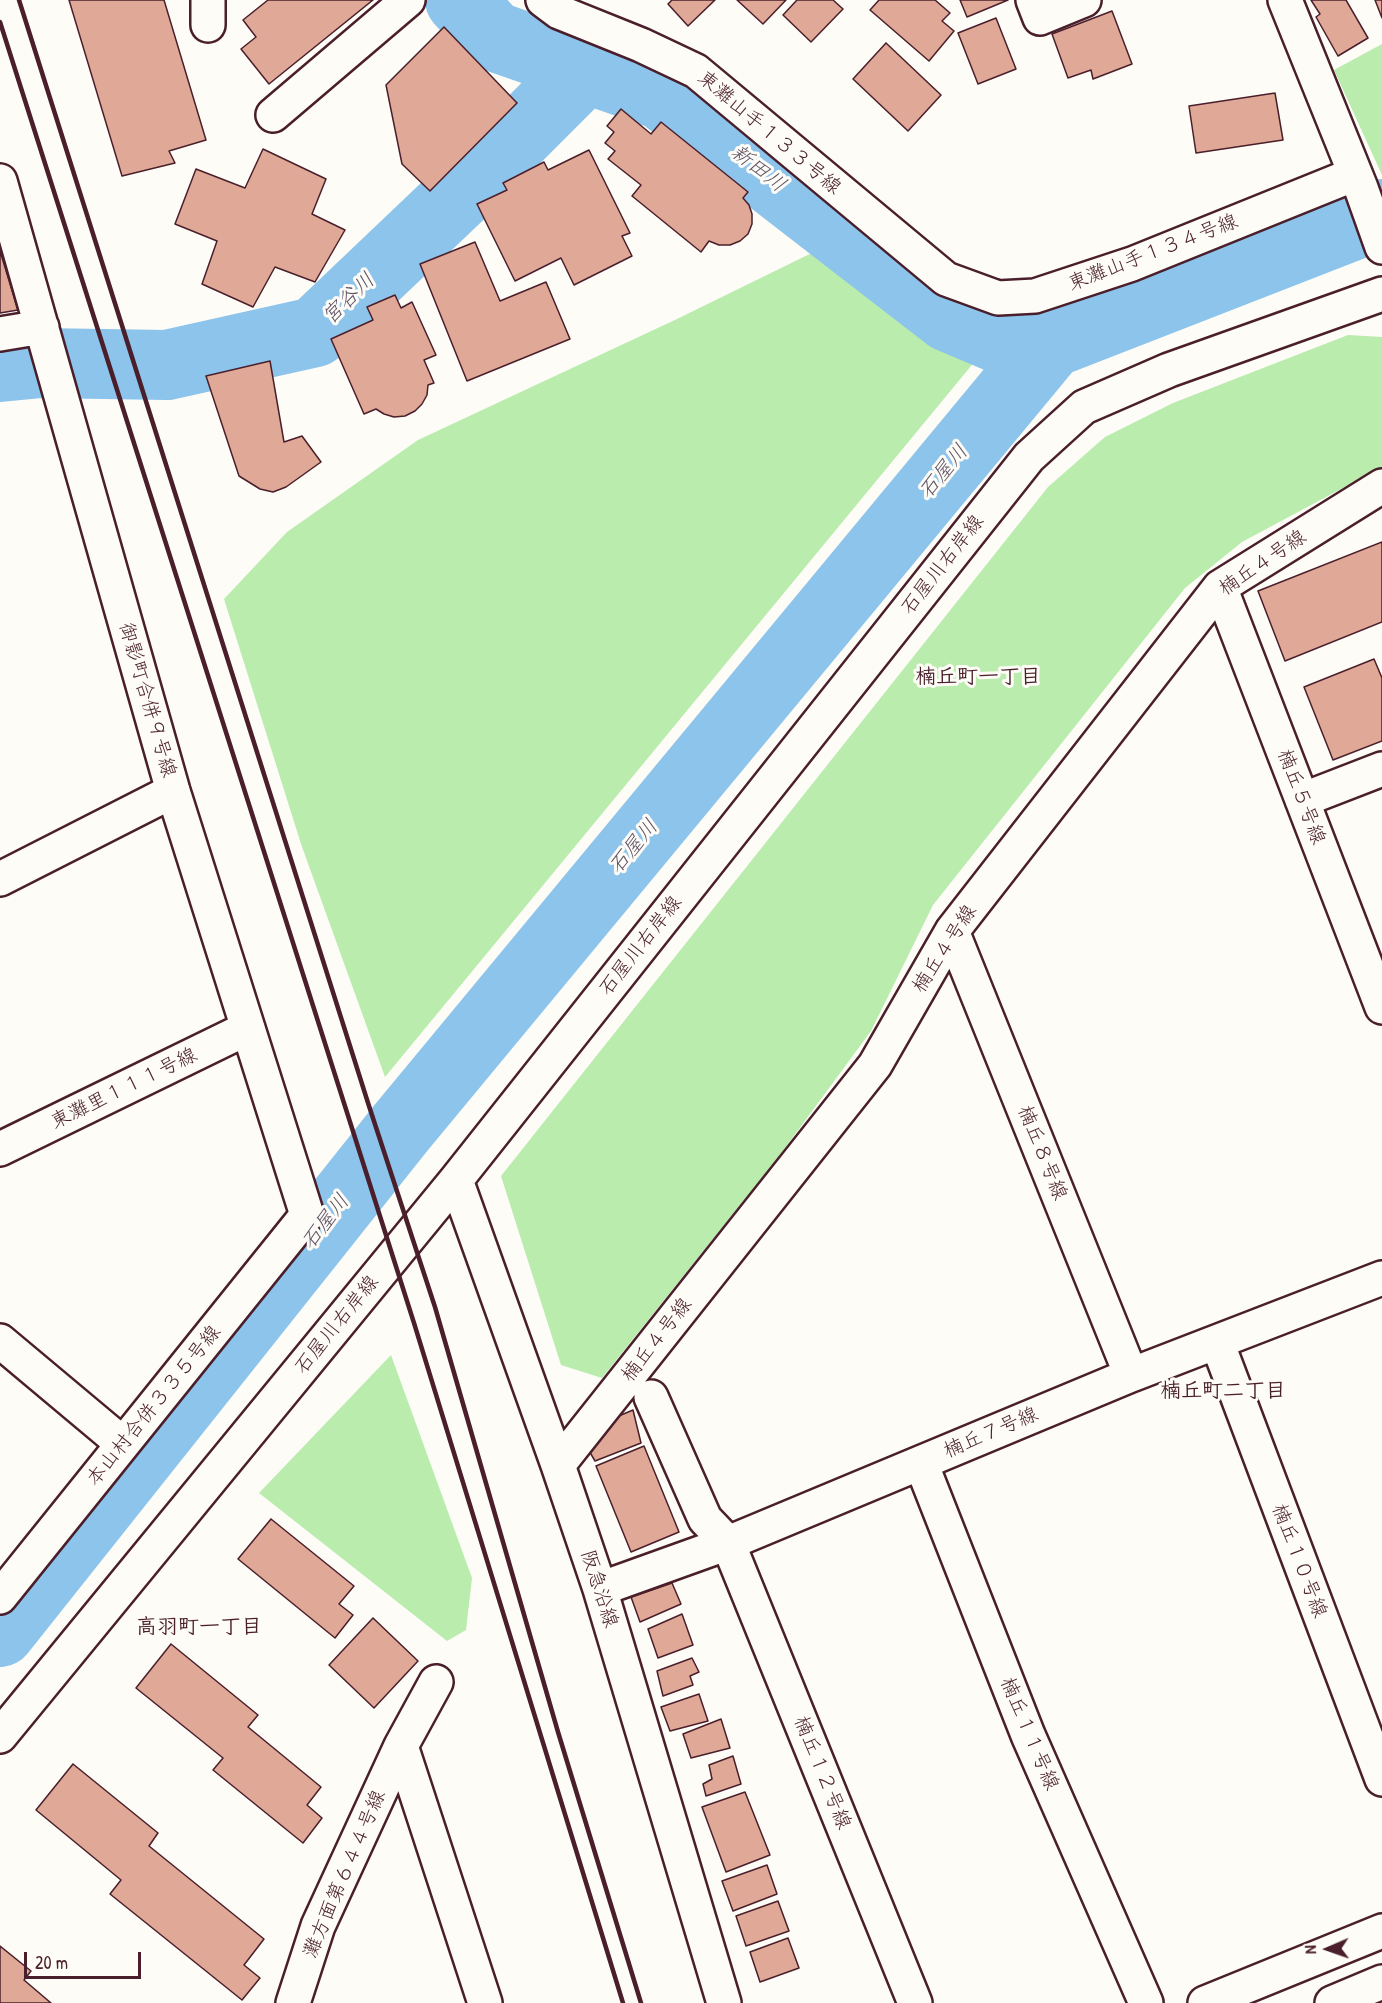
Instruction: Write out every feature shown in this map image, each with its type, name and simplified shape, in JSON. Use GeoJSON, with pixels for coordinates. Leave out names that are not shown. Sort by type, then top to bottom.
{"type":"FeatureCollection","features":[{"type":"Feature","properties":{"kind":"street"},"geometry":{"type":"LineString","coordinates":[[273,115],[408,0]]}},
{"type":"Feature","properties":{"kind":"street","name":"東灘山手１３３号線"},"geometry":{"type":"LineString","coordinates":[[543,0],[559,12],[641,45],[696,71],[946,279]]}},
{"type":"Feature","properties":{"kind":"street"},"geometry":{"type":"LineString","coordinates":[[1033,0],[1040,18],[1084,0]]}},
{"type":"Feature","properties":{"kind":"street"},"geometry":{"type":"LineString","coordinates":[[1285,0],[1358,181],[1381,245]]}},
{"type":"Feature","properties":{"kind":"street","name":"御影町合併９号線"},"geometry":{"type":"LineString","coordinates":[[0,181],[173,791],[307,1215]]}},
{"type":"Feature","properties":{"kind":"street","name":"東灘山手１３４号線"},"geometry":{"type":"LineString","coordinates":[[946,279],[998,298],[1035,296],[1132,264],[1358,181]]}},
{"type":"Feature","properties":{"kind":"street","name":"石屋川右岸線"},"geometry":{"type":"LineString","coordinates":[[0,1736],[456,1180],[1029,457],[1084,407],[1169,370],[1382,294]]}},
{"type":"Feature","properties":{"kind":"street"},"geometry":{"type":"LineString","coordinates":[[0,334],[46,340]]}},
{"type":"Feature","properties":{"kind":"street","name":"楠丘４号線"},"geometry":{"type":"LineString","coordinates":[[558,1465],[875,1065],[952,931],[1220,588],[1382,486]]}},
{"type":"Feature","properties":{"kind":"street","name":"楠丘５号線"},"geometry":{"type":"LineString","coordinates":[[1220,588],[1382,1006]]}},
{"type":"Feature","properties":{"kind":"street"},"geometry":{"type":"LineString","coordinates":[[1302,800],[1382,769]]}},
{"type":"Feature","properties":{"kind":"street"},"geometry":{"type":"LineString","coordinates":[[0,879],[173,791]]}},
{"type":"Feature","properties":{"kind":"street","name":"楠丘８号線"},"geometry":{"type":"LineString","coordinates":[[952,931],[1131,1375]]}},
{"type":"Feature","properties":{"kind":"street","name":"東灘里１１１号線"},"geometry":{"type":"LineString","coordinates":[[0,1149],[248,1028]]}},
{"type":"Feature","properties":{"kind":"street","name":"阪急沿線"},"geometry":{"type":"LineString","coordinates":[[456,1180],[600,1589],[724,2003]]}},
{"type":"Feature","properties":{"kind":"street","name":"本山村合併３３５号線"},"geometry":{"type":"LineString","coordinates":[[0,1596],[307,1215]]}},
{"type":"Feature","properties":{"kind":"street","name":"楠丘７号線"},"geometry":{"type":"LineString","coordinates":[[600,1589],[728,1543],[1131,1375],[1382,1278]]}},
{"type":"Feature","properties":{"kind":"street"},"geometry":{"type":"LineString","coordinates":[[0,1341],[123,1444]]}},
{"type":"Feature","properties":{"kind":"street","name":"楠丘１０号線"},"geometry":{"type":"LineString","coordinates":[[1217,1342],[1382,1779]]}},
{"type":"Feature","properties":{"kind":"street"},"geometry":{"type":"LineString","coordinates":[[651,1397],[705,1519],[728,1543]]}},
{"type":"Feature","properties":{"kind":"street","name":"楠丘１１号線"},"geometry":{"type":"LineString","coordinates":[[921,1462],[1028,1735],[1146,2003]]}},
{"type":"Feature","properties":{"kind":"street","name":"楠丘１２号線"},"geometry":{"type":"LineString","coordinates":[[728,1543],[915,2003]]}},
{"type":"Feature","properties":{"kind":"street","name":"灘方面第６４４号線"},"geometry":{"type":"LineString","coordinates":[[292,2003],[318,1926],[401,1746],[436,1682]]}},
{"type":"Feature","properties":{"kind":"street"},"geometry":{"type":"LineString","coordinates":[[401,1746],[485,2003]]}},
{"type":"Feature","properties":{"kind":"street"},"geometry":{"type":"LineString","coordinates":[[1205,2003],[1382,1931]]}},
{"type":"Feature","properties":{"kind":"street"},"geometry":{"type":"LineString","coordinates":[[1332,2003],[1382,1982]]}},
{"type":"Feature","properties":{"kind":"green space"},"geometry":{"type":"Polygon","coordinates":[[[1382,44],[1382,175],[1334,70],[1382,44]]]}},
{"type":"Feature","properties":{"kind":"green space"},"geometry":{"type":"Polygon","coordinates":[[[826,246],[938,326],[985,349],[385,1077],[301,844],[224,599],[287,532],[418,440],[677,319],[826,246]]]}},
{"type":"Feature","properties":{"kind":"green space"},"geometry":{"type":"Polygon","coordinates":[[[1348,335],[1382,337],[1382,467],[1242,542],[1185,588],[933,905],[871,1031],[779,1156],[602,1378],[561,1365],[501,1176],[1048,487],[1105,437],[1173,403],[1348,335]]]}},
{"type":"Feature","properties":{"kind":"green space"},"geometry":{"type":"Polygon","coordinates":[[[391,1355],[472,1578],[466,1630],[447,1641],[259,1493],[391,1355]]]}},
{"type":"Feature","properties":{"kind":"building"},"geometry":{"type":"Polygon","coordinates":[[[69,0],[164,0],[206,140],[169,151],[175,163],[122,176],[69,0]]]}},
{"type":"Feature","properties":{"kind":"building"},"geometry":{"type":"Polygon","coordinates":[[[268,0],[373,0],[269,84],[241,49],[256,37],[243,20],[268,0]]]}},
{"type":"Feature","properties":{"kind":"building"},"geometry":{"type":"Polygon","coordinates":[[[672,0],[715,0],[688,26],[668,4],[672,0]]]}},
{"type":"Feature","properties":{"kind":"building"},"geometry":{"type":"Polygon","coordinates":[[[737,0],[786,0],[763,24],[737,0]]]}},
{"type":"Feature","properties":{"kind":"building"},"geometry":{"type":"Polygon","coordinates":[[[797,0],[833,0],[843,9],[811,42],[783,15],[797,0]]]}},
{"type":"Feature","properties":{"kind":"building"},"geometry":{"type":"Polygon","coordinates":[[[879,0],[935,0],[950,13],[942,21],[954,31],[929,61],[870,10],[879,0]]]}},
{"type":"Feature","properties":{"kind":"building"},"geometry":{"type":"Polygon","coordinates":[[[960,0],[1008,0],[967,17],[960,0]]]}},
{"type":"Feature","properties":{"kind":"building"},"geometry":{"type":"Polygon","coordinates":[[[1311,0],[1346,0],[1368,38],[1338,56],[1316,17],[1320,14],[1311,0]]]}},
{"type":"Feature","properties":{"kind":"building"},"geometry":{"type":"Polygon","coordinates":[[[1375,0],[1382,0],[1382,18],[1375,0]]]}},
{"type":"Feature","properties":{"kind":"building"},"geometry":{"type":"Polygon","coordinates":[[[1112,11],[1132,64],[1093,79],[1091,70],[1068,78],[1052,34],[1112,11]]]}},
{"type":"Feature","properties":{"kind":"building"},"geometry":{"type":"Polygon","coordinates":[[[996,18],[1016,69],[978,84],[958,33],[996,18]]]}},
{"type":"Feature","properties":{"kind":"building"},"geometry":{"type":"Polygon","coordinates":[[[444,27],[517,103],[430,191],[402,164],[386,85],[444,27]]]}},
{"type":"Feature","properties":{"kind":"building"},"geometry":{"type":"Polygon","coordinates":[[[886,43],[941,95],[908,131],[853,79],[886,43]]]}},
{"type":"Feature","properties":{"kind":"building"},"geometry":{"type":"Polygon","coordinates":[[[1275,93],[1283,140],[1196,153],[1189,106],[1275,93]]]}},
{"type":"Feature","properties":{"kind":"building"},"geometry":{"type":"Polygon","coordinates":[[[621,109],[651,134],[661,122],[748,192],[743,198],[752,214],[752,224],[748,234],[740,241],[730,245],[719,245],[709,241],[701,252],[632,196],[641,185],[608,159],[615,151],[605,143],[614,132],[607,126],[621,109]]]}},
{"type":"Feature","properties":{"kind":"building"},"geometry":{"type":"Polygon","coordinates":[[[263,149],[326,179],[312,214],[345,230],[315,282],[275,267],[253,307],[202,284],[217,241],[175,224],[196,169],[245,188],[263,149]]]}},
{"type":"Feature","properties":{"kind":"building"},"geometry":{"type":"Polygon","coordinates":[[[589,150],[630,233],[622,236],[632,256],[574,285],[561,258],[515,281],[477,204],[507,190],[503,183],[544,162],[548,170],[589,150]]]}},
{"type":"Feature","properties":{"kind":"building"},"geometry":{"type":"Polygon","coordinates":[[[475,242],[500,301],[546,282],[570,339],[467,381],[420,264],[475,242]]]}},
{"type":"Feature","properties":{"kind":"building"},"geometry":{"type":"Polygon","coordinates":[[[0,251],[18,310],[0,313],[0,251]]]}},
{"type":"Feature","properties":{"kind":"building"},"geometry":{"type":"Polygon","coordinates":[[[395,295],[401,308],[412,302],[436,355],[424,360],[434,383],[428,385],[427,395],[422,404],[405,416],[394,417],[376,409],[364,414],[331,339],[373,320],[367,307],[395,295]]]}},
{"type":"Feature","properties":{"kind":"building"},"geometry":{"type":"Polygon","coordinates":[[[270,361],[284,442],[302,436],[321,462],[286,487],[273,492],[260,489],[239,476],[206,376],[270,361]]]}},
{"type":"Feature","properties":{"kind":"building"},"geometry":{"type":"Polygon","coordinates":[[[1382,542],[1382,622],[1285,661],[1258,591],[1382,542]]]}},
{"type":"Feature","properties":{"kind":"building"},"geometry":{"type":"Polygon","coordinates":[[[1374,659],[1382,678],[1382,741],[1333,760],[1304,687],[1374,659]]]}},
{"type":"Feature","properties":{"kind":"building"},"geometry":{"type":"Polygon","coordinates":[[[633,1410],[641,1443],[595,1461],[588,1449],[607,1421],[633,1410]]]}},
{"type":"Feature","properties":{"kind":"building"},"geometry":{"type":"Polygon","coordinates":[[[644,1446],[679,1532],[631,1552],[596,1466],[644,1446]]]}},
{"type":"Feature","properties":{"kind":"building"},"geometry":{"type":"Polygon","coordinates":[[[271,1519],[354,1586],[339,1604],[353,1615],[335,1638],[238,1559],[271,1519]]]}},
{"type":"Feature","properties":{"kind":"building"},"geometry":{"type":"Polygon","coordinates":[[[672,1583],[681,1604],[640,1622],[631,1597],[672,1583]]]}},
{"type":"Feature","properties":{"kind":"building"},"geometry":{"type":"Polygon","coordinates":[[[682,1614],[693,1645],[658,1658],[648,1629],[682,1614]]]}},
{"type":"Feature","properties":{"kind":"building"},"geometry":{"type":"Polygon","coordinates":[[[373,1618],[418,1661],[374,1708],[329,1665],[373,1618]]]}},
{"type":"Feature","properties":{"kind":"building"},"geometry":{"type":"Polygon","coordinates":[[[171,1644],[258,1715],[248,1727],[321,1787],[307,1805],[322,1818],[303,1843],[213,1770],[223,1758],[136,1688],[171,1644]]]}},
{"type":"Feature","properties":{"kind":"building"},"geometry":{"type":"Polygon","coordinates":[[[692,1658],[699,1672],[690,1676],[693,1685],[663,1696],[657,1671],[692,1658]]]}},
{"type":"Feature","properties":{"kind":"building"},"geometry":{"type":"Polygon","coordinates":[[[699,1694],[708,1721],[670,1731],[661,1707],[699,1694]]]}},
{"type":"Feature","properties":{"kind":"building"},"geometry":{"type":"Polygon","coordinates":[[[721,1719],[730,1748],[691,1758],[683,1734],[721,1719]]]}},
{"type":"Feature","properties":{"kind":"building"},"geometry":{"type":"Polygon","coordinates":[[[733,1756],[741,1784],[706,1796],[703,1784],[712,1779],[709,1765],[733,1756]]]}},
{"type":"Feature","properties":{"kind":"building"},"geometry":{"type":"Polygon","coordinates":[[[73,1764],[158,1833],[149,1846],[264,1939],[244,1965],[260,1978],[242,2000],[110,1894],[121,1880],[36,1810],[73,1764]]]}},
{"type":"Feature","properties":{"kind":"building"},"geometry":{"type":"Polygon","coordinates":[[[745,1792],[770,1855],[726,1872],[702,1807],[745,1792]]]}},
{"type":"Feature","properties":{"kind":"building"},"geometry":{"type":"Polygon","coordinates":[[[767,1865],[777,1894],[733,1911],[722,1881],[767,1865]]]}},
{"type":"Feature","properties":{"kind":"building"},"geometry":{"type":"Polygon","coordinates":[[[778,1901],[789,1931],[746,1946],[736,1916],[778,1901]]]}},
{"type":"Feature","properties":{"kind":"building"},"geometry":{"type":"Polygon","coordinates":[[[788,1938],[799,1968],[760,1982],[750,1952],[788,1938]]]}},
{"type":"Feature","properties":{"kind":"building"},"geometry":{"type":"Polygon","coordinates":[[[0,1946],[31,1971],[24,1980],[51,2003],[0,2003],[0,1946]]]}},
{"type":"Feature","properties":{"kind":"waterway","name":"新田川"},"geometry":{"type":"LineString","coordinates":[[460,0],[493,36],[662,95],[949,317],[1001,339],[1051,343]]}},
{"type":"Feature","properties":{"kind":"waterway","name":"宮谷川"},"geometry":{"type":"LineString","coordinates":[[0,367],[41,363],[167,365],[315,332],[459,195],[585,69]]}},
{"type":"Feature","properties":{"kind":"waterway","name":"石屋川"},"geometry":{"type":"LineString","coordinates":[[0,1632],[400,1129],[1051,343],[1382,214]]}},
{"type":"Feature","properties":{"kind":"railway"},"geometry":{"type":"LineString","coordinates":[[19,0],[369,1106],[435,1307],[558,1732],[641,2003]]}},
{"type":"Feature","properties":{"kind":"railway"},"geometry":{"type":"LineString","coordinates":[[0,22],[414,1323],[623,2003]]}},
{"type":"Feature","properties":{"kind":"district","name":"楠丘町一丁目"},"geometry":{"type":"Point","coordinates":[978,677]}},
{"type":"Feature","properties":{"kind":"district","name":"楠丘町二丁目"},"geometry":{"type":"Point","coordinates":[1223,1391]}},
{"type":"Feature","properties":{"kind":"district","name":"高羽町一丁目"},"geometry":{"type":"Point","coordinates":[199,1627]}}]}
